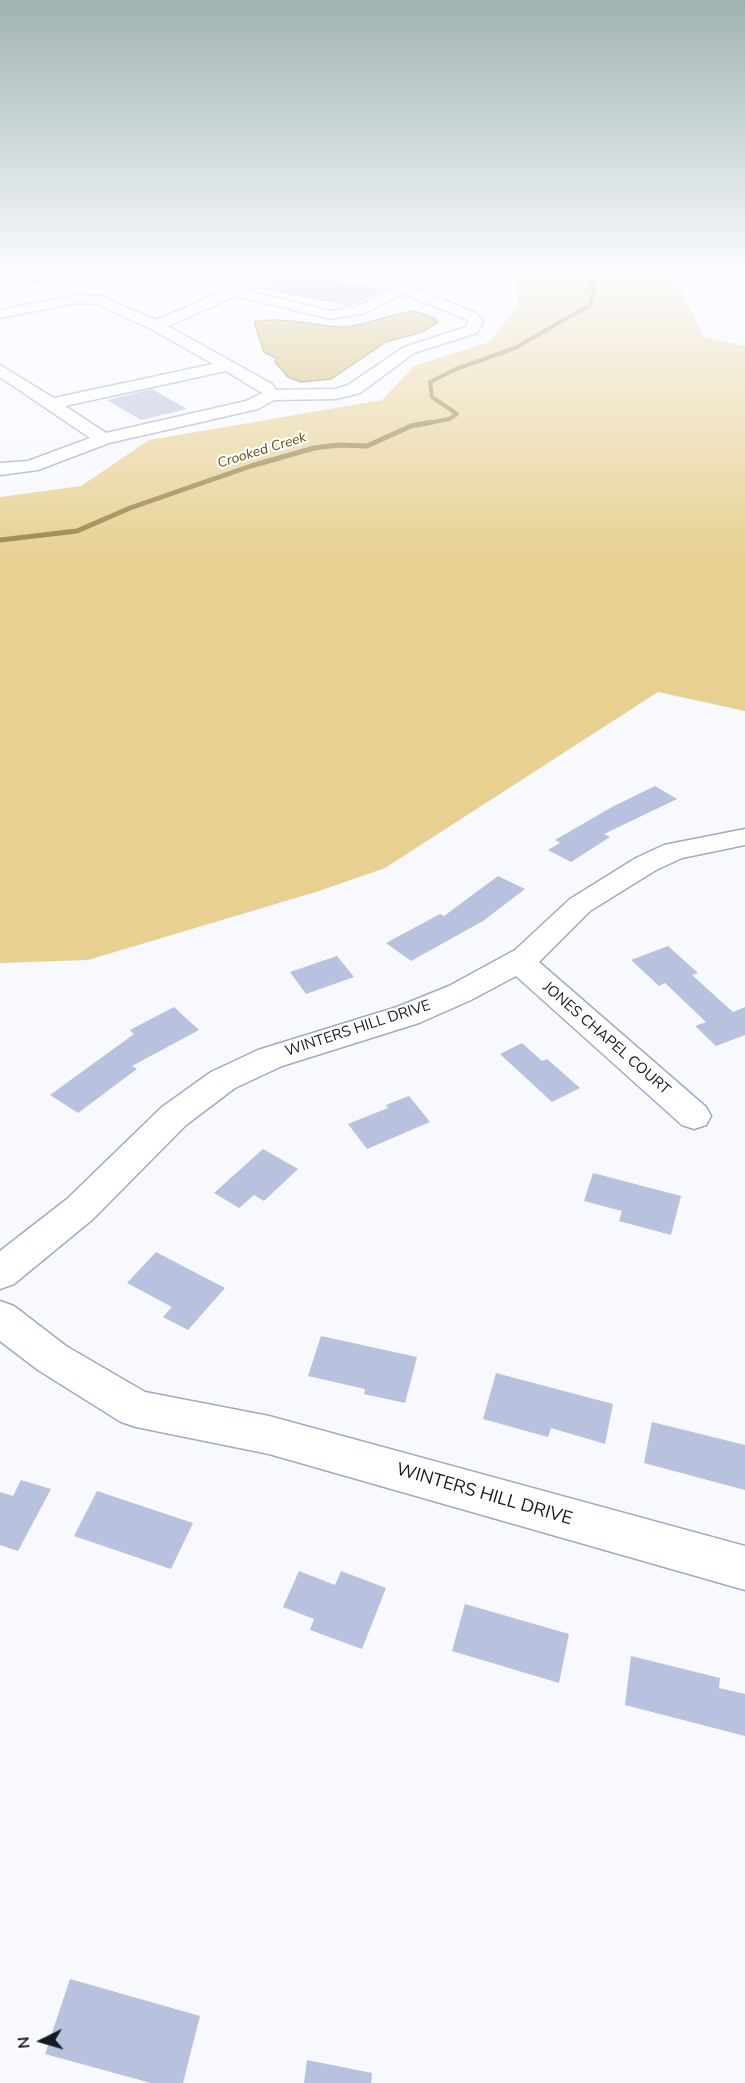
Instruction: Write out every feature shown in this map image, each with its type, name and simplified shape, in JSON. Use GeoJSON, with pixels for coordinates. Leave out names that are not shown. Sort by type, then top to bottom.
{"type":"FeatureCollection","features":[{"type":"Feature","properties":{"kind":"street"},"geometry":{"type":"LineString","coordinates":[[51,404],[208,370]]}},
{"type":"Feature","properties":{"kind":"street"},"geometry":{"type":"LineString","coordinates":[[235,370],[266,387],[271,395]]}},
{"type":"Feature","properties":{"kind":"street"},"geometry":{"type":"LineString","coordinates":[[0,469],[31,466],[103,439],[252,405],[271,395],[336,394],[354,389],[381,370]]}},
{"type":"Feature","properties":{"kind":"street"},"geometry":{"type":"LineString","coordinates":[[3,375],[103,439]]}},
{"type":"Feature","properties":{"kind":"street","name":"WINTERS HILL DRIVE"},"geometry":{"type":"LineString","coordinates":[[0,1273],[80,1209],[174,1116],[223,1080],[270,1058],[408,1015],[460,993],[526,957],[580,905],[646,864],[674,851],[745,837]]}},
{"type":"Feature","properties":{"kind":"street","name":"JONES CHAPEL COURT"},"geometry":{"type":"LineString","coordinates":[[518,961],[694,1116]]}},
{"type":"Feature","properties":{"kind":"street","name":"WINTERS HILL DRIVE"},"geometry":{"type":"LineString","coordinates":[[0,1318],[52,1358],[136,1409],[269,1435],[745,1568]]}},
{"type":"Feature","properties":{"kind":"shaded area"},"geometry":{"type":"Polygon","coordinates":[[[282,370],[344,370],[331,379],[301,382],[288,377],[282,370]]]}},
{"type":"Feature","properties":{"kind":"shaded area"},"geometry":{"type":"Polygon","coordinates":[[[410,370],[745,370],[745,711],[658,692],[385,868],[319,891],[88,960],[0,963],[0,497],[81,486],[149,440],[382,400],[410,370]]]}},
{"type":"Feature","properties":{"kind":"building"},"geometry":{"type":"Polygon","coordinates":[[[152,389],[187,409],[141,420],[107,400],[152,389]]]}},
{"type":"Feature","properties":{"kind":"building"},"geometry":{"type":"Polygon","coordinates":[[[655,786],[677,799],[604,834],[610,837],[571,862],[548,850],[560,843],[555,840],[612,807],[655,786]]]}},
{"type":"Feature","properties":{"kind":"building"},"geometry":{"type":"Polygon","coordinates":[[[498,876],[525,889],[483,921],[411,961],[386,943],[440,914],[444,916],[498,876]]]}},
{"type":"Feature","properties":{"kind":"building"},"geometry":{"type":"Polygon","coordinates":[[[668,946],[698,973],[692,975],[733,1012],[745,1007],[745,1035],[716,1046],[695,1026],[706,1022],[665,983],[659,986],[631,960],[668,946]]]}},
{"type":"Feature","properties":{"kind":"building"},"geometry":{"type":"Polygon","coordinates":[[[337,956],[354,977],[306,994],[290,972],[337,956]]]}},
{"type":"Feature","properties":{"kind":"building"},"geometry":{"type":"Polygon","coordinates":[[[174,1007],[199,1030],[132,1066],[137,1069],[78,1113],[50,1095],[134,1034],[130,1030],[174,1007]]]}},
{"type":"Feature","properties":{"kind":"building"},"geometry":{"type":"Polygon","coordinates":[[[522,1043],[542,1061],[547,1059],[580,1088],[552,1102],[500,1054],[522,1043]]]}},
{"type":"Feature","properties":{"kind":"building"},"geometry":{"type":"Polygon","coordinates":[[[409,1096],[430,1122],[367,1149],[348,1124],[388,1108],[386,1105],[409,1096]]]}},
{"type":"Feature","properties":{"kind":"building"},"geometry":{"type":"Polygon","coordinates":[[[263,1149],[298,1169],[264,1201],[254,1195],[239,1208],[214,1193],[263,1149]]]}},
{"type":"Feature","properties":{"kind":"building"},"geometry":{"type":"Polygon","coordinates":[[[593,1173],[681,1196],[671,1235],[619,1221],[622,1211],[584,1201],[593,1173]]]}},
{"type":"Feature","properties":{"kind":"building"},"geometry":{"type":"Polygon","coordinates":[[[156,1252],[225,1288],[188,1330],[163,1317],[172,1307],[127,1283],[156,1252]]]}},
{"type":"Feature","properties":{"kind":"building"},"geometry":{"type":"Polygon","coordinates":[[[321,1336],[417,1357],[405,1403],[364,1394],[365,1389],[308,1376],[321,1336]]]}},
{"type":"Feature","properties":{"kind":"building"},"geometry":{"type":"Polygon","coordinates":[[[496,1373],[613,1404],[605,1444],[551,1428],[548,1437],[483,1419],[496,1373]]]}},
{"type":"Feature","properties":{"kind":"building"},"geometry":{"type":"Polygon","coordinates":[[[652,1422],[745,1445],[745,1490],[644,1463],[652,1422]]]}},
{"type":"Feature","properties":{"kind":"building"},"geometry":{"type":"Polygon","coordinates":[[[21,1480],[51,1489],[18,1551],[0,1545],[0,1492],[13,1496],[21,1480]]]}},
{"type":"Feature","properties":{"kind":"building"},"geometry":{"type":"Polygon","coordinates":[[[97,1491],[193,1523],[171,1569],[74,1536],[97,1491]]]}},
{"type":"Feature","properties":{"kind":"building"},"geometry":{"type":"Polygon","coordinates":[[[299,1571],[335,1585],[341,1571],[386,1588],[362,1649],[310,1630],[314,1619],[283,1607],[299,1571]]]}},
{"type":"Feature","properties":{"kind":"building"},"geometry":{"type":"Polygon","coordinates":[[[465,1604],[569,1634],[559,1683],[452,1651],[465,1604]]]}},
{"type":"Feature","properties":{"kind":"building"},"geometry":{"type":"Polygon","coordinates":[[[631,1656],[720,1678],[719,1688],[745,1694],[745,1736],[625,1705],[631,1656]]]}},
{"type":"Feature","properties":{"kind":"building"},"geometry":{"type":"Polygon","coordinates":[[[70,1979],[200,2016],[183,2083],[151,2083],[45,2054],[70,1979]]]}},
{"type":"Feature","properties":{"kind":"building"},"geometry":{"type":"Polygon","coordinates":[[[307,2060],[372,2073],[371,2083],[304,2083],[307,2060]]]}},
{"type":"Feature","properties":{"kind":"waterway","name":"Crooked Creek"},"geometry":{"type":"LineString","coordinates":[[424,424],[449,419],[457,414],[432,397],[430,382],[454,370]]}},
{"type":"Feature","properties":{"kind":"waterway","name":"Crooked Creek"},"geometry":{"type":"LineString","coordinates":[[0,540],[77,531],[130,508],[251,466],[314,448],[339,445],[367,446],[411,426],[432,422]]}}]}
